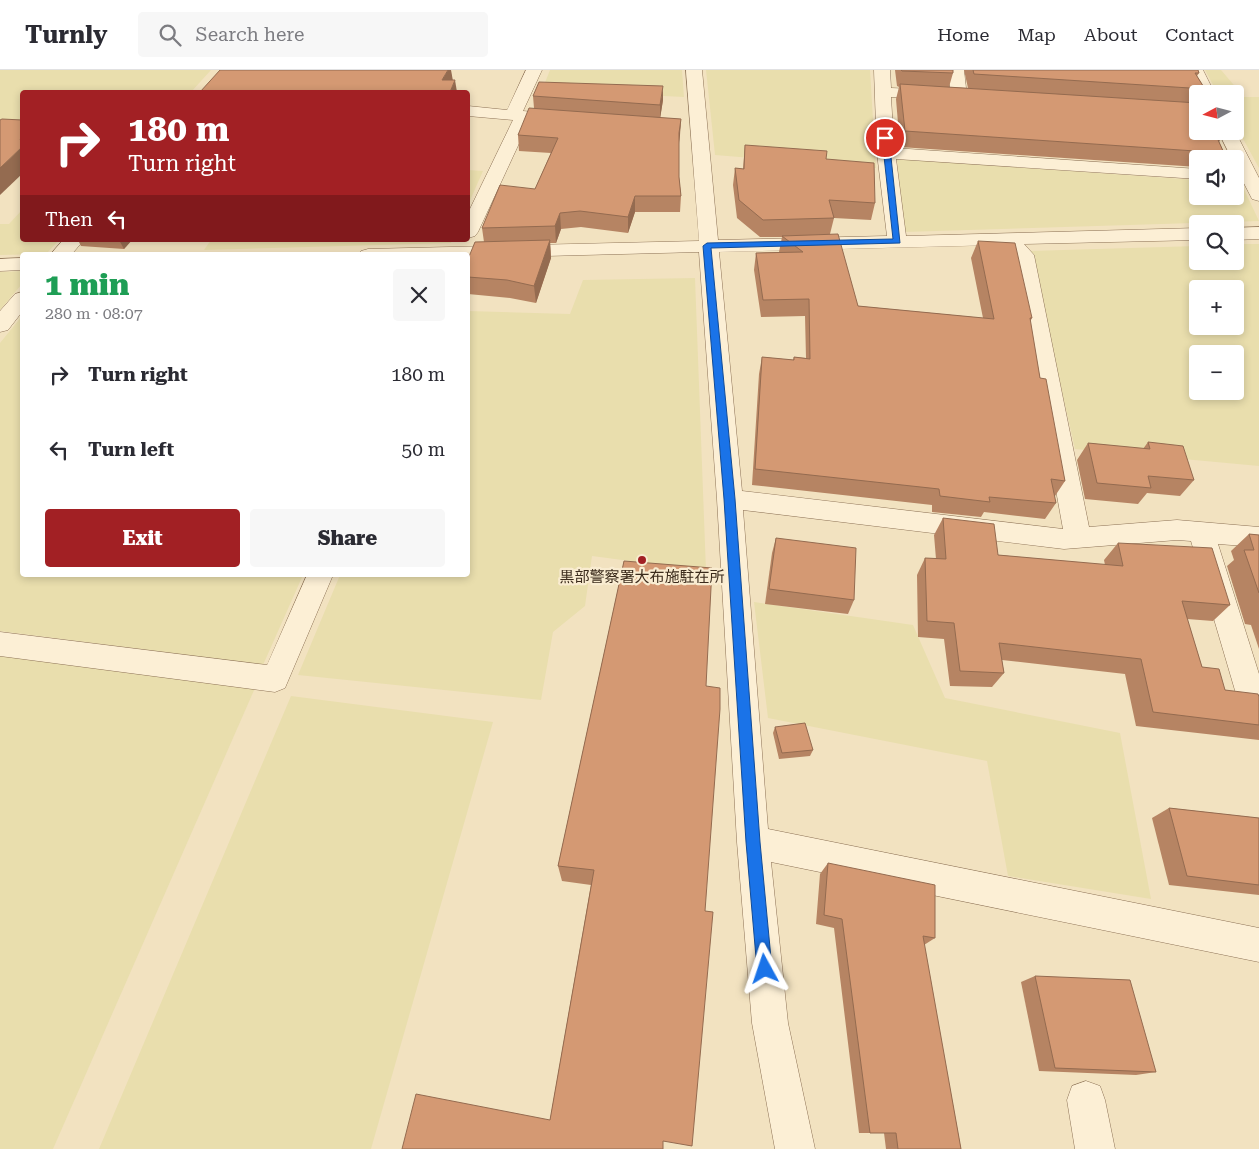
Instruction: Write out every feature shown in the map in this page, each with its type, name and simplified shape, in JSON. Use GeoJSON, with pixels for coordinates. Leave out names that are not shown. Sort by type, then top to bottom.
{"type":"FeatureCollection","features":[{"type":"Feature","properties":{"kind":"street"},"geometry":{"type":"LineString","coordinates":[[470,227],[518,116],[534,70]]}},
{"type":"Feature","properties":{"kind":"street"},"geometry":{"type":"LineString","coordinates":[[694,70],[707,246],[730,499],[753,842],[770,1024],[795,1149]]}},
{"type":"Feature","properties":{"kind":"street"},"geometry":{"type":"LineString","coordinates":[[882,70],[886,153],[897,241]]}},
{"type":"Feature","properties":{"kind":"street"},"geometry":{"type":"LineString","coordinates":[[956,70],[959,97]]}},
{"type":"Feature","properties":{"kind":"street"},"geometry":{"type":"LineString","coordinates":[[1195,70],[1202,85]]}},
{"type":"Feature","properties":{"kind":"street"},"geometry":{"type":"LineString","coordinates":[[884,92],[979,98]]}},
{"type":"Feature","properties":{"kind":"street"},"geometry":{"type":"LineString","coordinates":[[470,111],[582,121]]}},
{"type":"Feature","properties":{"kind":"street"},"geometry":{"type":"LineString","coordinates":[[679,127],[698,128]]}},
{"type":"Feature","properties":{"kind":"street"},"geometry":{"type":"LineString","coordinates":[[886,153],[1189,173]]}},
{"type":"Feature","properties":{"kind":"street"},"geometry":{"type":"LineString","coordinates":[[1244,179],[1259,195]]}},
{"type":"Feature","properties":{"kind":"street"},"geometry":{"type":"LineString","coordinates":[[1244,234],[1259,233]]}},
{"type":"Feature","properties":{"kind":"street"},"geometry":{"type":"LineString","coordinates":[[414,252],[459,249],[707,246],[1189,234]]}},
{"type":"Feature","properties":{"kind":"street"},"geometry":{"type":"LineString","coordinates":[[1007,239],[1024,255],[1078,538]]}},
{"type":"Feature","properties":{"kind":"street"},"geometry":{"type":"LineString","coordinates":[[63,252],[72,242]]}},
{"type":"Feature","properties":{"kind":"street"},"geometry":{"type":"LineString","coordinates":[[0,265],[20,264]]}},
{"type":"Feature","properties":{"kind":"street"},"geometry":{"type":"LineString","coordinates":[[0,325],[20,301]]}},
{"type":"Feature","properties":{"kind":"street"},"geometry":{"type":"LineString","coordinates":[[730,499],[1064,539],[1176,530],[1259,537]]}},
{"type":"Feature","properties":{"kind":"street"},"geometry":{"type":"LineString","coordinates":[[1200,532],[1259,721]]}},
{"type":"Feature","properties":{"kind":"street"},"geometry":{"type":"LineString","coordinates":[[0,644],[276,679],[319,577]]}},
{"type":"Feature","properties":{"kind":"street"},"geometry":{"type":"LineString","coordinates":[[753,842],[1259,945]]}},
{"type":"Feature","properties":{"kind":"street"},"geometry":{"type":"LineString","coordinates":[[1086,1100],[1095,1149]]}},
{"type":"Feature","properties":{"kind":"shaded area"},"geometry":{"type":"Polygon","coordinates":[[[0,70],[211,70],[193,90],[20,90],[20,132],[0,130],[0,70]]]}},
{"type":"Feature","properties":{"kind":"shaded area"},"geometry":{"type":"Polygon","coordinates":[[[550,70],[682,70],[684,97],[542,90],[550,70]]]}},
{"type":"Feature","properties":{"kind":"shaded area"},"geometry":{"type":"Polygon","coordinates":[[[706,70],[870,70],[876,168],[715,155],[706,70]]]}},
{"type":"Feature","properties":{"kind":"shaded area"},"geometry":{"type":"Polygon","coordinates":[[[1205,70],[1221,70],[1234,85],[1213,85],[1205,70]]]}},
{"type":"Feature","properties":{"kind":"shaded area"},"geometry":{"type":"Polygon","coordinates":[[[1244,97],[1259,97],[1259,168],[1244,140],[1244,97]]]}},
{"type":"Feature","properties":{"kind":"shaded area"},"geometry":{"type":"Polygon","coordinates":[[[897,159],[1189,179],[1189,205],[1244,205],[1244,189],[1259,221],[1244,221],[1244,215],[1189,215],[1189,223],[904,232],[897,159]]]}},
{"type":"Feature","properties":{"kind":"shaded area"},"geometry":{"type":"Polygon","coordinates":[[[470,170],[483,171],[470,200],[470,170]]]}},
{"type":"Feature","properties":{"kind":"shaded area"},"geometry":{"type":"Polygon","coordinates":[[[20,212],[20,242],[57,242],[48,252],[20,252],[20,255],[0,255],[0,224],[9,224],[20,212]]]}},
{"type":"Feature","properties":{"kind":"shaded area"},"geometry":{"type":"Polygon","coordinates":[[[210,242],[451,242],[451,243],[204,250],[210,242]]]}},
{"type":"Feature","properties":{"kind":"shaded area"},"geometry":{"type":"Polygon","coordinates":[[[1244,244],[1259,244],[1259,466],[1075,449],[1030,251],[1189,246],[1189,270],[1244,270],[1244,244]]]}},
{"type":"Feature","properties":{"kind":"shaded area"},"geometry":{"type":"Polygon","coordinates":[[[20,271],[20,286],[0,310],[0,272],[20,271]]]}},
{"type":"Feature","properties":{"kind":"shaded area"},"geometry":{"type":"Polygon","coordinates":[[[695,278],[706,571],[592,556],[585,606],[553,632],[541,700],[298,675],[339,577],[470,577],[470,311],[570,314],[583,280],[695,278]]]}},
{"type":"Feature","properties":{"kind":"shaded area"},"geometry":{"type":"Polygon","coordinates":[[[20,318],[20,577],[302,577],[263,665],[0,631],[0,343],[20,318]]]}},
{"type":"Feature","properties":{"kind":"shaded area"},"geometry":{"type":"Polygon","coordinates":[[[754,602],[913,625],[945,698],[1120,733],[1151,899],[1008,876],[987,761],[768,718],[754,602]]]}},
{"type":"Feature","properties":{"kind":"shaded area"},"geometry":{"type":"Polygon","coordinates":[[[0,655],[255,688],[53,1149],[0,1149],[0,655]]]}},
{"type":"Feature","properties":{"kind":"shaded area"},"geometry":{"type":"Polygon","coordinates":[[[291,696],[493,722],[371,1149],[99,1149],[291,696]]]}},
{"type":"Feature","properties":{"kind":"building"},"geometry":{"type":"Polygon","coordinates":[[[220,70],[448,70],[442,80],[455,80],[451,90],[202,90],[220,70]]]}},
{"type":"Feature","properties":{"kind":"building"},"geometry":{"type":"Polygon","coordinates":[[[953,70],[953,73],[902,71],[953,70]]]}},
{"type":"Feature","properties":{"kind":"building"},"geometry":{"type":"Polygon","coordinates":[[[973,70],[1198,70],[1199,73],[1195,73],[1202,85],[1189,85],[1189,88],[974,74],[973,70]]]}},
{"type":"Feature","properties":{"kind":"building"},"geometry":{"type":"Polygon","coordinates":[[[539,82],[663,86],[660,105],[533,96],[539,82]]]}},
{"type":"Feature","properties":{"kind":"building"},"geometry":{"type":"Polygon","coordinates":[[[900,84],[1189,102],[1189,140],[1218,140],[1223,150],[1189,151],[905,131],[900,84]]]}},
{"type":"Feature","properties":{"kind":"building"},"geometry":{"type":"Polygon","coordinates":[[[529,108],[681,119],[679,133],[679,177],[681,196],[635,196],[628,217],[580,211],[560,213],[555,226],[482,228],[500,185],[535,189],[558,138],[518,135],[529,108]]]}},
{"type":"Feature","properties":{"kind":"building"},"geometry":{"type":"Polygon","coordinates":[[[0,120],[20,120],[20,149],[0,168],[0,120]]]}},
{"type":"Feature","properties":{"kind":"building"},"geometry":{"type":"Polygon","coordinates":[[[745,145],[827,151],[826,159],[874,163],[875,203],[829,200],[834,218],[763,220],[739,200],[735,168],[744,169],[745,145]]]}},
{"type":"Feature","properties":{"kind":"building"},"geometry":{"type":"Polygon","coordinates":[[[838,234],[858,306],[994,319],[978,241],[1015,243],[1032,318],[1030,318],[1040,378],[1046,379],[1065,481],[1051,479],[1056,503],[989,497],[990,502],[940,496],[939,489],[755,469],[762,357],[794,360],[794,357],[810,359],[809,299],[763,300],[756,253],[803,252],[782,236],[838,234]]]}},
{"type":"Feature","properties":{"kind":"building"},"geometry":{"type":"Polygon","coordinates":[[[550,240],[534,286],[507,280],[470,277],[470,254],[475,242],[550,240]]]}},
{"type":"Feature","properties":{"kind":"building"},"geometry":{"type":"Polygon","coordinates":[[[1148,442],[1183,446],[1194,480],[1148,476],[1151,488],[1097,483],[1088,443],[1150,449],[1148,442]]]}},
{"type":"Feature","properties":{"kind":"building"},"geometry":{"type":"Polygon","coordinates":[[[943,518],[994,524],[998,555],[1123,566],[1118,543],[1212,548],[1230,605],[1182,601],[1202,667],[1219,669],[1225,690],[1258,694],[1259,725],[1153,712],[1141,659],[999,643],[1004,673],[960,671],[954,623],[927,621],[925,558],[946,559],[943,518]]]}},
{"type":"Feature","properties":{"kind":"building"},"geometry":{"type":"Polygon","coordinates":[[[1249,534],[1259,535],[1259,593],[1244,550],[1254,550],[1249,534]]]}},
{"type":"Feature","properties":{"kind":"building"},"geometry":{"type":"Polygon","coordinates":[[[776,538],[856,548],[854,600],[769,589],[776,538]]]}},
{"type":"Feature","properties":{"kind":"building"},"geometry":{"type":"Polygon","coordinates":[[[624,561],[712,568],[706,686],[720,688],[720,709],[705,911],[713,912],[692,1146],[663,1141],[663,1149],[402,1149],[416,1094],[550,1120],[594,870],[558,866],[624,561]]]}},
{"type":"Feature","properties":{"kind":"building"},"geometry":{"type":"Polygon","coordinates":[[[805,723],[813,750],[782,753],[775,727],[805,723]]]}},
{"type":"Feature","properties":{"kind":"building"},"geometry":{"type":"Polygon","coordinates":[[[1169,808],[1259,818],[1259,885],[1187,876],[1169,808]]]}},
{"type":"Feature","properties":{"kind":"building"},"geometry":{"type":"Polygon","coordinates":[[[828,863],[935,885],[935,938],[923,936],[961,1149],[898,1149],[896,1133],[870,1133],[842,919],[824,915],[828,863]]]}},
{"type":"Feature","properties":{"kind":"building"},"geometry":{"type":"Polygon","coordinates":[[[1035,976],[1130,980],[1156,1072],[1055,1068],[1035,976]]]}},
{"type":"Feature","properties":{"kind":"place","name":"黒部警察署大布施駐在所"},"geometry":{"type":"Point","coordinates":[642,560]}},
{"type":"Feature","properties":{"kind":"route"},"geometry":{"type":"LineString","coordinates":[[765,969],[753,842],[730,499],[707,246],[897,241],[885,138]]}}]}
